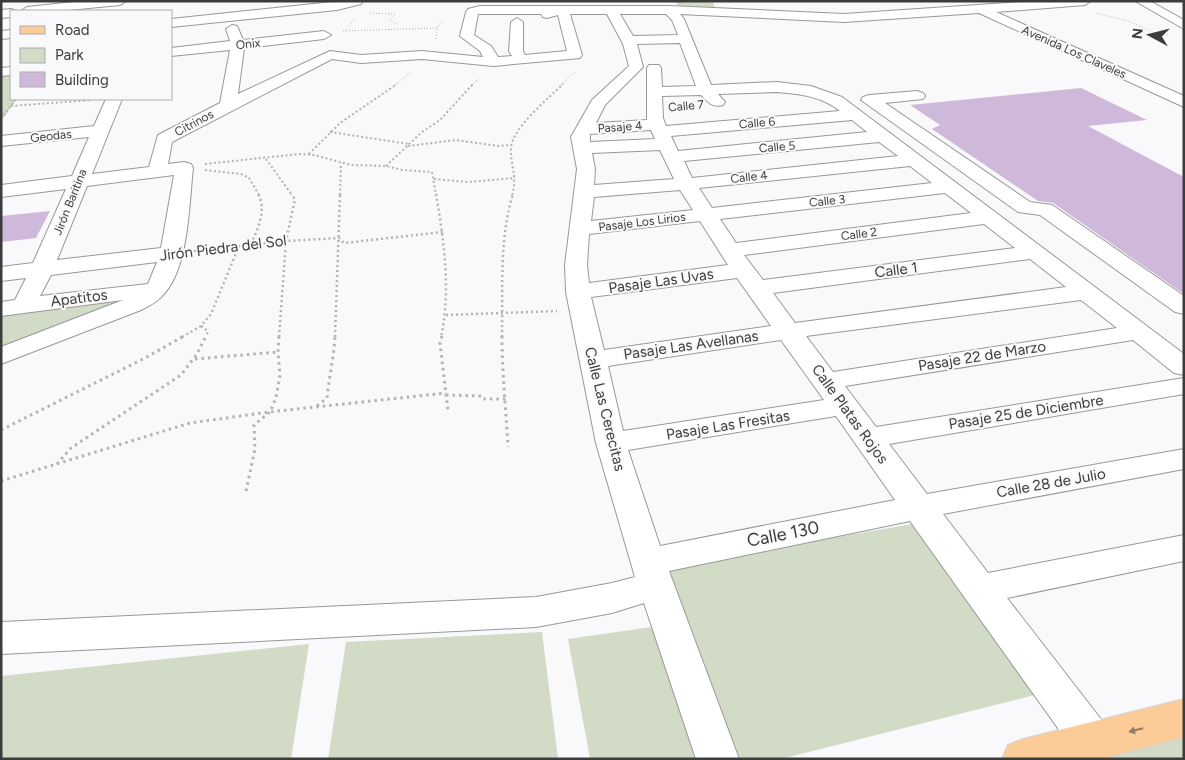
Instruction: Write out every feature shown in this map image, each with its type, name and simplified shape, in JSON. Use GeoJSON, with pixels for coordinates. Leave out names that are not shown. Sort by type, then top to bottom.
{"type":"FeatureCollection","features":[{"type":"Feature","properties":{"kind":"main road"},"geometry":{"type":"LineString","coordinates":[[1023,759],[1184,718]]}},
{"type":"Feature","properties":{"kind":"street"},"geometry":{"type":"LineString","coordinates":[[33,10],[71,4],[120,1]]}},
{"type":"Feature","properties":{"kind":"street"},"geometry":{"type":"LineString","coordinates":[[172,17],[329,1]]}},
{"type":"Feature","properties":{"kind":"street"},"geometry":{"type":"LineString","coordinates":[[493,62],[486,49],[467,36],[471,14],[481,6],[564,6],[586,10],[669,10],[716,5],[730,1]]}},
{"type":"Feature","properties":{"kind":"street","name":"Avenida Los Claveles"},"geometry":{"type":"LineString","coordinates":[[964,1],[1184,112]]}},
{"type":"Feature","properties":{"kind":"street"},"geometry":{"type":"LineString","coordinates":[[716,5],[844,18],[1085,1]]}},
{"type":"Feature","properties":{"kind":"street"},"geometry":{"type":"LineString","coordinates":[[1141,1],[1184,25]]}},
{"type":"Feature","properties":{"kind":"street"},"geometry":{"type":"LineString","coordinates":[[172,23],[224,12],[355,6]]}},
{"type":"Feature","properties":{"kind":"street"},"geometry":{"type":"LineString","coordinates":[[503,27],[564,6]]}},
{"type":"Feature","properties":{"kind":"street"},"geometry":{"type":"LineString","coordinates":[[228,105],[330,55],[361,59],[414,55],[493,62],[572,56],[575,54],[564,6]]}},
{"type":"Feature","properties":{"kind":"street","name":"Calle Platas Rojos"},"geometry":{"type":"LineString","coordinates":[[611,10],[626,34],[663,104],[686,184],[705,214],[743,269],[1092,741]]}},
{"type":"Feature","properties":{"kind":"street"},"geometry":{"type":"LineString","coordinates":[[669,10],[678,19],[696,67],[712,97]]}},
{"type":"Feature","properties":{"kind":"street"},"geometry":{"type":"LineString","coordinates":[[224,12],[238,45],[228,105]]}},
{"type":"Feature","properties":{"kind":"street"},"geometry":{"type":"LineString","coordinates":[[517,22],[516,51],[521,60]]}},
{"type":"Feature","properties":{"kind":"street"},"geometry":{"type":"LineString","coordinates":[[470,38],[488,32]]}},
{"type":"Feature","properties":{"kind":"street"},"geometry":{"type":"LineString","coordinates":[[626,34],[684,34]]}},
{"type":"Feature","properties":{"kind":"street","name":"Onix"},"geometry":{"type":"LineString","coordinates":[[172,52],[322,35]]}},
{"type":"Feature","properties":{"kind":"street"},"geometry":{"type":"LineString","coordinates":[[583,138],[663,104],[696,67]]}},
{"type":"Feature","properties":{"kind":"street"},"geometry":{"type":"LineString","coordinates":[[583,138],[598,104],[663,104],[777,87],[810,91],[836,100],[1184,367]]}},
{"type":"Feature","properties":{"kind":"street"},"geometry":{"type":"LineString","coordinates":[[917,96],[869,100],[1025,208],[1046,210],[1184,306]]}},
{"type":"Feature","properties":{"kind":"street","name":"Calle 7"},"geometry":{"type":"LineString","coordinates":[[663,104],[712,97]]}},
{"type":"Feature","properties":{"kind":"street","name":"Jirón Baritina"},"geometry":{"type":"LineString","coordinates":[[13,307],[42,270],[114,100]]}},
{"type":"Feature","properties":{"kind":"street","name":"Calle 6"},"geometry":{"type":"LineString","coordinates":[[663,104],[854,114]]}},
{"type":"Feature","properties":{"kind":"street","name":"Calle 5"},"geometry":{"type":"LineString","coordinates":[[663,104],[883,136]]}},
{"type":"Feature","properties":{"kind":"street","name":"Citrinos"},"geometry":{"type":"LineString","coordinates":[[157,172],[164,139],[228,105]]}},
{"type":"Feature","properties":{"kind":"street","name":"Geodas"},"geometry":{"type":"LineString","coordinates":[[1,141],[100,131]]}},
{"type":"Feature","properties":{"kind":"street","name":"Calle Las Cerecitas"},"geometry":{"type":"LineString","coordinates":[[583,138],[585,158],[584,192],[576,265],[580,301],[611,443],[652,573],[718,759]]}},
{"type":"Feature","properties":{"kind":"street","name":"Calle 4"},"geometry":{"type":"LineString","coordinates":[[584,192],[686,184],[914,160]]}},
{"type":"Feature","properties":{"kind":"street"},"geometry":{"type":"LineString","coordinates":[[1,191],[189,168],[170,254],[158,288],[147,297],[132,305],[1,356]]}},
{"type":"Feature","properties":{"kind":"street","name":"Calle 3"},"geometry":{"type":"LineString","coordinates":[[705,214],[949,187]]}},
{"type":"Feature","properties":{"kind":"street","name":"Pasaje Los Lirios"},"geometry":{"type":"LineString","coordinates":[[579,229],[705,214]]}},
{"type":"Feature","properties":{"kind":"street","name":"Calle 2"},"geometry":{"type":"LineString","coordinates":[[743,269],[989,217]]}},
{"type":"Feature","properties":{"kind":"street","name":"Calle 1"},"geometry":{"type":"LineString","coordinates":[[743,269],[1035,252]]}},
{"type":"Feature","properties":{"kind":"street","name":"Jirón Piedra del Sol"},"geometry":{"type":"LineString","coordinates":[[1,274],[170,254]]}},
{"type":"Feature","properties":{"kind":"street","name":"Pasaje Las Uvas"},"geometry":{"type":"LineString","coordinates":[[580,301],[743,269]]}},
{"type":"Feature","properties":{"kind":"street","name":"Apatitos"},"geometry":{"type":"LineString","coordinates":[[13,307],[158,288]]}},
{"type":"Feature","properties":{"kind":"street","name":"Pasaje Las Avellanas"},"geometry":{"type":"LineString","coordinates":[[593,360],[789,331],[1086,292]]}},
{"type":"Feature","properties":{"kind":"street","name":"Pasaje 22 de Marzo"},"geometry":{"type":"LineString","coordinates":[[826,381],[1138,332]]}},
{"type":"Feature","properties":{"kind":"street","name":"Pasaje 25 de Diciembre"},"geometry":{"type":"LineString","coordinates":[[868,438],[1184,386]]}},
{"type":"Feature","properties":{"kind":"street","name":"Pasaje Las Fresitas"},"geometry":{"type":"LineString","coordinates":[[611,443],[844,406]]}},
{"type":"Feature","properties":{"kind":"street","name":"Calle 28 de Julio"},"geometry":{"type":"LineString","coordinates":[[919,507],[1184,459]]}},
{"type":"Feature","properties":{"kind":"street","name":"Calle 130"},"geometry":{"type":"LineString","coordinates":[[1,638],[536,612],[612,598],[652,573],[919,507]]}},
{"type":"Feature","properties":{"kind":"street"},"geometry":{"type":"LineString","coordinates":[[980,589],[1184,548]]}},
{"type":"Feature","properties":{"kind":"path"},"geometry":{"type":"LineString","coordinates":[[1056,3],[1065,8],[1120,18],[1159,35]]}},
{"type":"Feature","properties":{"kind":"path"},"geometry":{"type":"LineString","coordinates":[[341,56],[342,37],[355,6],[395,14],[390,20],[396,24]]}},
{"type":"Feature","properties":{"kind":"path"},"geometry":{"type":"LineString","coordinates":[[436,57],[438,48],[436,39],[437,28],[439,22],[444,21]]}},
{"type":"Feature","properties":{"kind":"path"},"geometry":{"type":"LineString","coordinates":[[322,35],[320,33],[437,28]]}},
{"type":"Feature","properties":{"kind":"path"},"geometry":{"type":"LineString","coordinates":[[308,154],[329,132],[405,78],[423,59],[414,55]]}},
{"type":"Feature","properties":{"kind":"path"},"geometry":{"type":"LineString","coordinates":[[508,447],[506,399],[502,373],[504,313],[503,249],[515,178],[511,161],[511,145],[515,135],[537,109],[588,60],[572,56]]}},
{"type":"Feature","properties":{"kind":"path"},"geometry":{"type":"LineString","coordinates":[[386,166],[408,145],[440,120],[493,62]]}},
{"type":"Feature","properties":{"kind":"path"},"geometry":{"type":"LineString","coordinates":[[1,119],[15,100]]}},
{"type":"Feature","properties":{"kind":"path"},"geometry":{"type":"LineString","coordinates":[[11,106],[94,100]]}},
{"type":"Feature","properties":{"kind":"path"},"geometry":{"type":"LineString","coordinates":[[329,132],[408,145],[456,140],[498,146],[511,145]]}},
{"type":"Feature","properties":{"kind":"path"},"geometry":{"type":"LineString","coordinates":[[189,168],[220,161],[266,159],[285,155],[308,154],[341,163],[432,172],[443,232],[446,315],[440,343],[448,411]]}},
{"type":"Feature","properties":{"kind":"path"},"geometry":{"type":"LineString","coordinates":[[246,491],[255,449],[254,424],[270,412],[277,393],[282,369],[278,352],[286,241],[294,198],[266,159]]}},
{"type":"Feature","properties":{"kind":"path"},"geometry":{"type":"LineString","coordinates":[[315,407],[327,398],[330,369],[334,355],[341,163]]}},
{"type":"Feature","properties":{"kind":"path"},"geometry":{"type":"LineString","coordinates":[[189,168],[241,174],[249,178],[262,200],[260,225],[250,244]]}},
{"type":"Feature","properties":{"kind":"path"},"geometry":{"type":"LineString","coordinates":[[434,179],[468,182],[515,178]]}},
{"type":"Feature","properties":{"kind":"path","name":"Jirón Piedra del Sol"},"geometry":{"type":"LineString","coordinates":[[170,254],[286,241],[339,238],[344,243],[443,232]]}},
{"type":"Feature","properties":{"kind":"path"},"geometry":{"type":"LineString","coordinates":[[1,430],[145,358],[201,326],[211,314],[239,246]]}},
{"type":"Feature","properties":{"kind":"path"},"geometry":{"type":"LineString","coordinates":[[446,315],[504,313],[580,301]]}},
{"type":"Feature","properties":{"kind":"path"},"geometry":{"type":"LineString","coordinates":[[56,464],[71,448],[181,375],[195,360],[208,331],[201,326]]}},
{"type":"Feature","properties":{"kind":"path"},"geometry":{"type":"LineString","coordinates":[[195,360],[278,352]]}},
{"type":"Feature","properties":{"kind":"path"},"geometry":{"type":"LineString","coordinates":[[1,481],[190,423],[270,412],[446,394],[481,396],[483,400],[506,399]]}},
{"type":"Feature","properties":{"kind":"green space"},"geometry":{"type":"Polygon","coordinates":[[[674,1],[712,1],[716,9],[681,8],[674,1]]]}},
{"type":"Feature","properties":{"kind":"green space"},"geometry":{"type":"Polygon","coordinates":[[[10,71],[10,100],[16,100],[1,121],[1,72],[10,71]]]}},
{"type":"Feature","properties":{"kind":"green space"},"geometry":{"type":"Polygon","coordinates":[[[137,295],[1,354],[1,313],[137,295]]]}},
{"type":"Feature","properties":{"kind":"green space"},"geometry":{"type":"Polygon","coordinates":[[[913,524],[1039,694],[781,759],[735,759],[665,566],[913,524]]]}},
{"type":"Feature","properties":{"kind":"green space"},"geometry":{"type":"Polygon","coordinates":[[[665,625],[703,759],[590,759],[568,639],[665,625]]]}},
{"type":"Feature","properties":{"kind":"green space"},"geometry":{"type":"Polygon","coordinates":[[[542,632],[558,759],[328,759],[346,642],[542,632]]]}},
{"type":"Feature","properties":{"kind":"green space"},"geometry":{"type":"Polygon","coordinates":[[[309,644],[291,759],[1,759],[1,676],[309,644]]]}},
{"type":"Feature","properties":{"kind":"green space"},"geometry":{"type":"Polygon","coordinates":[[[1184,738],[1184,759],[1099,759],[1107,757],[1184,738]]]}},
{"type":"Feature","properties":{"kind":"building"},"geometry":{"type":"Polygon","coordinates":[[[1081,88],[1147,120],[1088,126],[1184,177],[1184,294],[1053,203],[1038,201],[932,129],[940,125],[910,105],[1081,88]]]}},
{"type":"Feature","properties":{"kind":"building"},"geometry":{"type":"Polygon","coordinates":[[[50,211],[36,238],[1,242],[1,216],[50,211]]]}}]}
